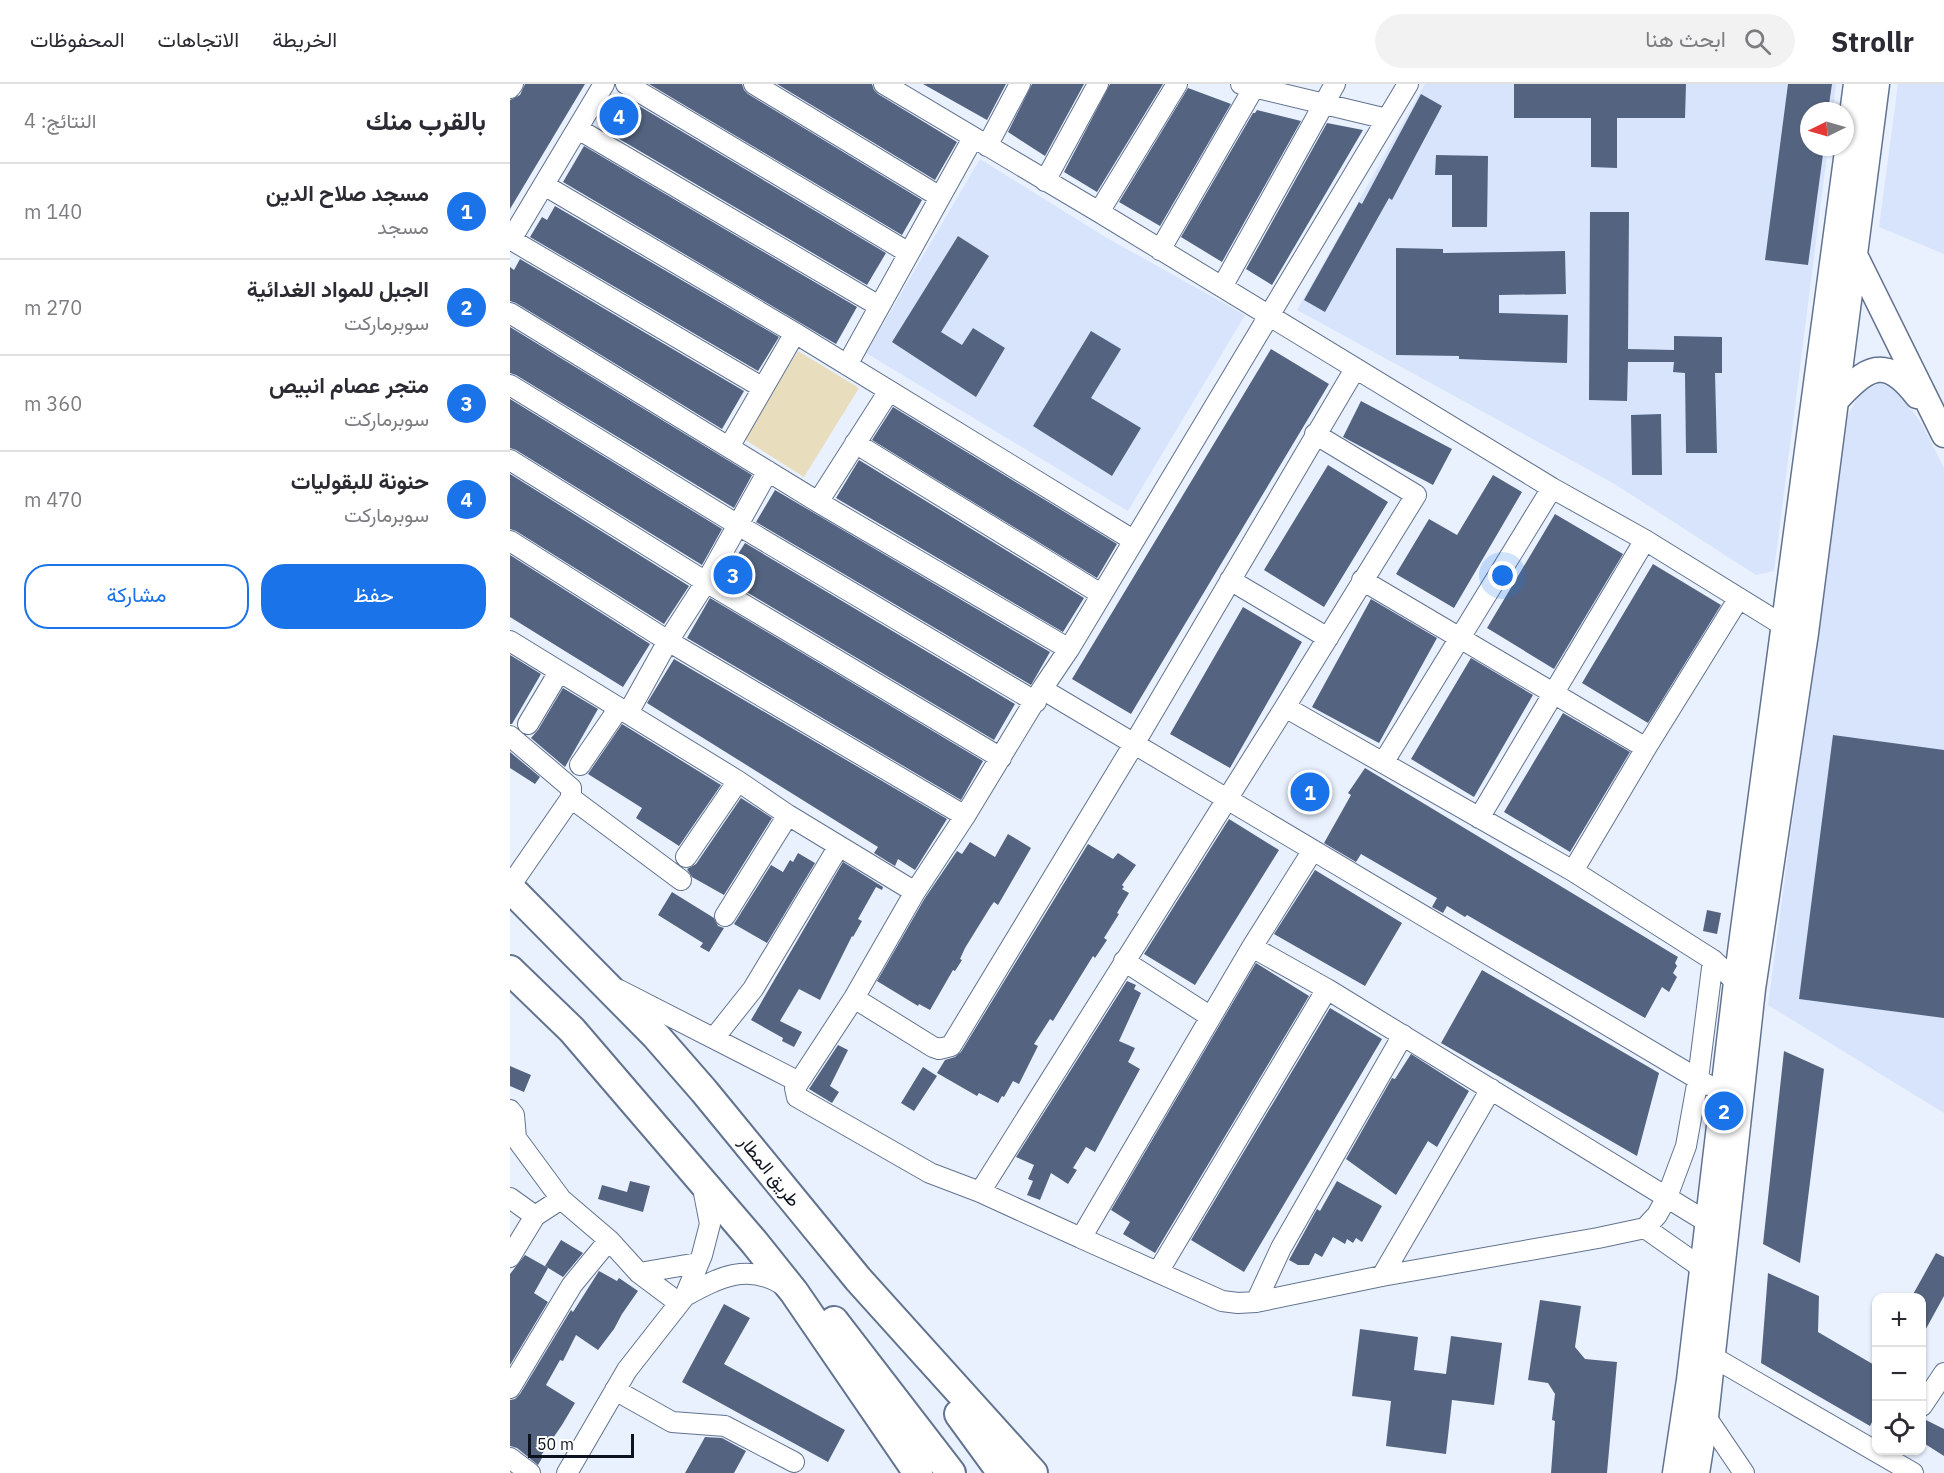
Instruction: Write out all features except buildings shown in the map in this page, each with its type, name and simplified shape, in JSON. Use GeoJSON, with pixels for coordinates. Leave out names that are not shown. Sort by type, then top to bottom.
{"type":"FeatureCollection","features":[{"type":"Feature","properties":{"kind":"highway","name":"طريق المطار"},"geometry":{"type":"LineString","coordinates":[[510,887],[656,1036],[1019,1469]]}},
{"type":"Feature","properties":{"kind":"highway"},"geometry":{"type":"LineString","coordinates":[[510,970],[572,1030],[733,1196],[858,1350],[951,1473]]}},
{"type":"Feature","properties":{"kind":"highway"},"geometry":{"type":"LineString","coordinates":[[572,1030],[731,1214],[794,1292],[918,1473]]}},
{"type":"Feature","properties":{"kind":"main road"},"geometry":{"type":"LineString","coordinates":[[1697,1473],[1713,1357],[1745,986],[1784,626],[1856,84]]}},
{"type":"Feature","properties":{"kind":"main road"},"geometry":{"type":"LineString","coordinates":[[1675,1473],[1689,1380],[1722,1094],[1745,986],[1806,633],[1876,84]]}},
{"type":"Feature","properties":{"kind":"main road"},"geometry":{"type":"LineString","coordinates":[[1854,253],[1940,428]]}},
{"type":"Feature","properties":{"kind":"main road"},"geometry":{"type":"LineString","coordinates":[[1835,402],[1853,381],[1864,374],[1878,369],[1890,370],[1906,381],[1940,428]]}},
{"type":"Feature","properties":{"kind":"street"},"geometry":{"type":"LineString","coordinates":[[510,88],[513,84]]}},
{"type":"Feature","properties":{"kind":"street"},"geometry":{"type":"LineString","coordinates":[[604,84],[510,240],[764,388]]}},
{"type":"Feature","properties":{"kind":"street"},"geometry":{"type":"LineString","coordinates":[[626,84],[909,253]]}},
{"type":"Feature","properties":{"kind":"street"},"geometry":{"type":"LineString","coordinates":[[753,84],[940,197]]}},
{"type":"Feature","properties":{"kind":"street"},"geometry":{"type":"LineString","coordinates":[[884,84],[913,92],[980,142],[1552,488],[1645,540],[1784,626]]}},
{"type":"Feature","properties":{"kind":"street"},"geometry":{"type":"LineString","coordinates":[[846,364],[940,197],[1020,84]]}},
{"type":"Feature","properties":{"kind":"street"},"geometry":{"type":"LineString","coordinates":[[1045,181],[1098,84]]}},
{"type":"Feature","properties":{"kind":"street"},"geometry":{"type":"LineString","coordinates":[[1099,212],[1177,84]]}},
{"type":"Feature","properties":{"kind":"street"},"geometry":{"type":"LineString","coordinates":[[1222,287],[1335,84]]}},
{"type":"Feature","properties":{"kind":"street"},"geometry":{"type":"LineString","coordinates":[[1408,84],[1069,649],[915,892],[854,998],[798,1082],[795,1088],[797,1097],[930,1173],[981,1192],[1222,1301],[1256,1302],[1383,1276],[1645,1228],[1657,1215],[1667,1197],[1686,1146],[1698,1079],[1713,960]]}},
{"type":"Feature","properties":{"kind":"street"},"geometry":{"type":"LineString","coordinates":[[1160,250],[1250,85],[1387,119]]}},
{"type":"Feature","properties":{"kind":"street"},"geometry":{"type":"LineString","coordinates":[[578,129],[879,306]]}},
{"type":"Feature","properties":{"kind":"street"},"geometry":{"type":"LineString","coordinates":[[544,185],[795,333],[1133,540]]}},
{"type":"Feature","properties":{"kind":"street"},"geometry":{"type":"LineString","coordinates":[[510,313],[818,502],[1069,649]]}},
{"type":"Feature","properties":{"kind":"street"},"geometry":{"type":"LineString","coordinates":[[729,447],[795,333]]}},
{"type":"Feature","properties":{"kind":"street"},"geometry":{"type":"LineString","coordinates":[[854,998],[933,1047],[939,1049],[951,1046],[1134,744],[1355,369]]}},
{"type":"Feature","properties":{"kind":"street"},"geometry":{"type":"LineString","coordinates":[[510,385],[738,525],[1039,696],[1134,744],[1722,1094]]}},
{"type":"Feature","properties":{"kind":"street"},"geometry":{"type":"LineString","coordinates":[[818,502],[889,391]]}},
{"type":"Feature","properties":{"kind":"street"},"geometry":{"type":"LineString","coordinates":[[981,1192],[1416,495],[1315,434]]}},
{"type":"Feature","properties":{"kind":"street"},"geometry":{"type":"LineString","coordinates":[[855,443],[1101,594]]}},
{"type":"Feature","properties":{"kind":"street"},"geometry":{"type":"LineString","coordinates":[[510,460],[706,582],[1001,758]]}},
{"type":"Feature","properties":{"kind":"street"},"geometry":{"type":"LineString","coordinates":[[580,765],[623,711],[706,582],[768,471]]}},
{"type":"Feature","properties":{"kind":"street"},"geometry":{"type":"LineString","coordinates":[[1383,763],[1552,488]]}},
{"type":"Feature","properties":{"kind":"street"},"geometry":{"type":"LineString","coordinates":[[1479,818],[1645,540]]}},
{"type":"Feature","properties":{"kind":"street"},"geometry":{"type":"LineString","coordinates":[[510,542],[668,640],[965,816]]}},
{"type":"Feature","properties":{"kind":"street"},"geometry":{"type":"LineString","coordinates":[[1230,580],[1328,638]]}},
{"type":"Feature","properties":{"kind":"street"},"geometry":{"type":"LineString","coordinates":[[1362,580],[1646,748]]}},
{"type":"Feature","properties":{"kind":"street"},"geometry":{"type":"LineString","coordinates":[[1573,871],[1739,598]]}},
{"type":"Feature","properties":{"kind":"street"},"geometry":{"type":"LineString","coordinates":[[510,642],[915,892]]}},
{"type":"Feature","properties":{"kind":"street"},"geometry":{"type":"LineString","coordinates":[[528,724],[559,672]]}},
{"type":"Feature","properties":{"kind":"street"},"geometry":{"type":"LineString","coordinates":[[1284,707],[1573,871],[1713,960],[1745,986]]}},
{"type":"Feature","properties":{"kind":"street"},"geometry":{"type":"LineString","coordinates":[[510,736],[571,788],[571,798],[510,887]]}},
{"type":"Feature","properties":{"kind":"street"},"geometry":{"type":"LineString","coordinates":[[686,857],[738,782]]}},
{"type":"Feature","properties":{"kind":"street"},"geometry":{"type":"LineString","coordinates":[[571,798],[681,880]]}},
{"type":"Feature","properties":{"kind":"street"},"geometry":{"type":"LineString","coordinates":[[725,916],[788,815]]}},
{"type":"Feature","properties":{"kind":"street"},"geometry":{"type":"LineString","coordinates":[[714,1038],[753,988],[838,846]]}},
{"type":"Feature","properties":{"kind":"street"},"geometry":{"type":"LineString","coordinates":[[1081,1238],[1252,947],[1313,850]]}},
{"type":"Feature","properties":{"kind":"street"},"geometry":{"type":"LineString","coordinates":[[1252,947],[1327,989],[1707,1222]]}},
{"type":"Feature","properties":{"kind":"street"},"geometry":{"type":"LineString","coordinates":[[1124,961],[1211,1017]]}},
{"type":"Feature","properties":{"kind":"street"},"geometry":{"type":"LineString","coordinates":[[602,981],[798,1082]]}},
{"type":"Feature","properties":{"kind":"street"},"geometry":{"type":"LineString","coordinates":[[1158,1272],[1327,989]]}},
{"type":"Feature","properties":{"kind":"street"},"geometry":{"type":"LineString","coordinates":[[1256,1302],[1281,1248],[1403,1035]]}},
{"type":"Feature","properties":{"kind":"street"},"geometry":{"type":"LineString","coordinates":[[1383,1276],[1491,1089]]}},
{"type":"Feature","properties":{"kind":"street"},"geometry":{"type":"LineString","coordinates":[[510,1110],[514,1115],[513,1141],[561,1198],[609,1240],[639,1273],[682,1300]]}},
{"type":"Feature","properties":{"kind":"street"},"geometry":{"type":"LineString","coordinates":[[567,1473],[627,1370],[682,1300],[698,1263],[710,1224],[703,1182]]}},
{"type":"Feature","properties":{"kind":"street"},"geometry":{"type":"LineString","coordinates":[[510,1198],[535,1216]]}},
{"type":"Feature","properties":{"kind":"street"},"geometry":{"type":"LineString","coordinates":[[510,1257],[535,1216],[561,1198]]}},
{"type":"Feature","properties":{"kind":"street"},"geometry":{"type":"LineString","coordinates":[[1645,1228],[1702,1268]]}},
{"type":"Feature","properties":{"kind":"street"},"geometry":{"type":"LineString","coordinates":[[510,1388],[572,1285],[609,1240]]}},
{"type":"Feature","properties":{"kind":"street"},"geometry":{"type":"LineString","coordinates":[[639,1273],[698,1263]]}},
{"type":"Feature","properties":{"kind":"street"},"geometry":{"type":"LineString","coordinates":[[682,1300],[727,1275],[745,1273],[756,1273],[774,1279],[794,1292]]}},
{"type":"Feature","properties":{"kind":"street"},"geometry":{"type":"LineString","coordinates":[[1713,1357],[1872,1444]]}},
{"type":"Feature","properties":{"kind":"street"},"geometry":{"type":"LineString","coordinates":[[1926,1401],[1942,1379]]}},
{"type":"Feature","properties":{"kind":"street"},"geometry":{"type":"LineString","coordinates":[[615,1390],[672,1422],[725,1426],[794,1462]]}},
{"type":"Feature","properties":{"kind":"street"},"geometry":{"type":"LineString","coordinates":[[1706,1417],[1744,1473]]}},
{"type":"Feature","properties":{"kind":"street"},"geometry":{"type":"LineString","coordinates":[[1891,1455],[1913,1473]]}},
{"type":"Feature","properties":{"kind":"street"},"geometry":{"type":"LineString","coordinates":[[510,1458],[530,1473]]}},
{"type":"Feature","properties":{"kind":"shaded area"},"geometry":{"type":"Polygon","coordinates":[[[1425,84],[1836,84],[1834,102],[1800,102],[1800,156],[1827,156],[1774,571],[1756,575],[1613,483],[1297,310],[1425,84]]]}},
{"type":"Feature","properties":{"kind":"shaded area"},"geometry":{"type":"Polygon","coordinates":[[[1898,84],[1944,84],[1944,254],[1879,227],[1898,84]]]}},
{"type":"Feature","properties":{"kind":"shaded area"},"geometry":{"type":"Polygon","coordinates":[[[980,159],[1107,238],[1245,315],[1128,511],[866,353],[980,159]]]}},
{"type":"Feature","properties":{"kind":"shaded area"},"geometry":{"type":"Polygon","coordinates":[[[798,351],[859,388],[804,477],[744,439],[798,351]]]}},
{"type":"Feature","properties":{"kind":"shaded area"},"geometry":{"type":"Polygon","coordinates":[[[1878,383],[1895,388],[1922,424],[1944,468],[1944,1113],[1768,1005],[1846,419],[1858,396],[1878,383]]]}},
{"type":"Feature","properties":{"kind":"place","name":"حنونة للبقوليات"},"geometry":{"type":"Point","coordinates":[619,116]}},
{"type":"Feature","properties":{"kind":"place","name":"متجر عصام انبيص"},"geometry":{"type":"Point","coordinates":[733,575]}},
{"type":"Feature","properties":{"kind":"place","name":"مسجد صلاح الدين"},"geometry":{"type":"Point","coordinates":[1310,792]}},
{"type":"Feature","properties":{"kind":"place","name":"الجبل للمواد الغدائية"},"geometry":{"type":"Point","coordinates":[1724,1111]}}]}
